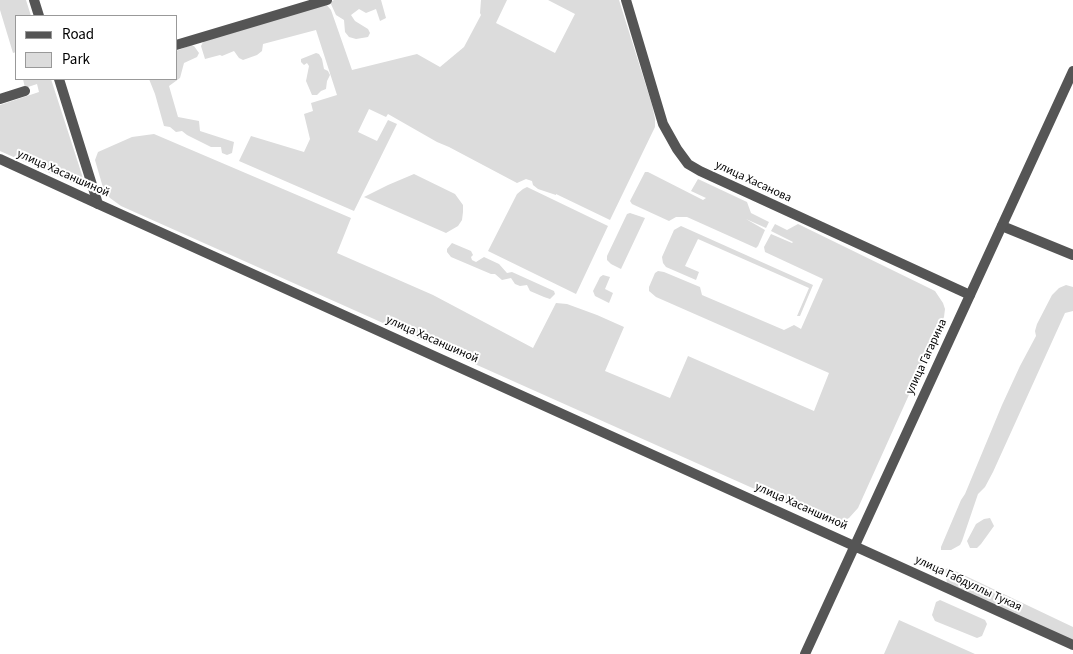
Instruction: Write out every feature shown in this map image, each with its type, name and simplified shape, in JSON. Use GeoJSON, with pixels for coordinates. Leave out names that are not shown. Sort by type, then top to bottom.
{"type":"FeatureCollection","features":[{"type":"Feature","properties":{"kind":"street"},"geometry":{"type":"LineString","coordinates":[[34,0],[39,15]]}},
{"type":"Feature","properties":{"kind":"street"},"geometry":{"type":"LineString","coordinates":[[178,44],[327,0]]}},
{"type":"Feature","properties":{"kind":"street","name":"улица Хасанова"},"geometry":{"type":"LineString","coordinates":[[626,0],[663,124],[688,164],[970,295]]}},
{"type":"Feature","properties":{"kind":"street","name":"улица Гагарина"},"geometry":{"type":"LineString","coordinates":[[804,654],[1073,71]]}},
{"type":"Feature","properties":{"kind":"street"},"geometry":{"type":"LineString","coordinates":[[59,80],[98,204]]}},
{"type":"Feature","properties":{"kind":"street"},"geometry":{"type":"LineString","coordinates":[[0,99],[25,91]]}},
{"type":"Feature","properties":{"kind":"street","name":"улица Хасаншиной"},"geometry":{"type":"LineString","coordinates":[[0,159],[854,545]]}},
{"type":"Feature","properties":{"kind":"street"},"geometry":{"type":"LineString","coordinates":[[1002,226],[1073,255]]}},
{"type":"Feature","properties":{"kind":"street","name":"улица Габдуллы Тукая"},"geometry":{"type":"LineString","coordinates":[[854,545],[1073,645]]}},
{"type":"Feature","properties":{"kind":"green space"},"geometry":{"type":"Polygon","coordinates":[[[0,0],[26,0],[31,15],[15,15],[15,52],[13,53],[0,10],[0,0]]]}},
{"type":"Feature","properties":{"kind":"green space"},"geometry":{"type":"Polygon","coordinates":[[[334,0],[381,0],[386,18],[380,21],[376,9],[366,13],[359,9],[351,15],[355,21],[368,29],[370,33],[368,37],[356,39],[349,37],[345,32],[344,20],[336,15],[330,2],[334,0]]]}},
{"type":"Feature","properties":{"kind":"green space"},"geometry":{"type":"Polygon","coordinates":[[[481,0],[507,0],[496,23],[555,53],[575,14],[548,0],[619,0],[652,105],[655,127],[610,220],[556,194],[538,189],[533,185],[532,181],[526,179],[517,183],[437,142],[388,114],[386,117],[369,109],[358,132],[377,141],[388,120],[397,124],[354,211],[239,161],[251,136],[304,152],[310,139],[304,114],[313,111],[311,103],[337,95],[316,30],[263,44],[262,51],[257,55],[243,60],[234,51],[222,56],[205,59],[201,46],[204,40],[326,4],[331,10],[352,70],[417,54],[440,67],[464,47],[481,15],[481,0]]]}},
{"type":"Feature","properties":{"kind":"green space"},"geometry":{"type":"Polygon","coordinates":[[[191,45],[199,53],[197,57],[184,63],[178,79],[178,50],[191,45]]]}},
{"type":"Feature","properties":{"kind":"green space"},"geometry":{"type":"Polygon","coordinates":[[[316,53],[319,54],[324,69],[330,75],[326,89],[317,95],[312,95],[306,81],[309,66],[307,63],[304,65],[301,59],[316,53]]]}},
{"type":"Feature","properties":{"kind":"green space"},"geometry":{"type":"Polygon","coordinates":[[[23,80],[51,80],[82,175],[84,184],[82,186],[0,151],[0,105],[39,92],[37,84],[25,88],[23,80]]]}},
{"type":"Feature","properties":{"kind":"green space"},"geometry":{"type":"Polygon","coordinates":[[[149,80],[177,80],[169,86],[178,117],[199,121],[200,131],[234,142],[232,153],[227,155],[222,153],[221,147],[211,147],[182,131],[176,132],[170,127],[164,126],[149,80]]]}},
{"type":"Feature","properties":{"kind":"green space"},"geometry":{"type":"Polygon","coordinates":[[[154,134],[351,218],[337,253],[433,295],[533,348],[556,303],[567,304],[624,327],[605,371],[670,398],[688,356],[814,411],[829,373],[656,297],[649,291],[655,273],[658,271],[664,272],[700,287],[702,295],[784,330],[794,325],[801,329],[823,279],[765,252],[764,247],[771,234],[793,242],[771,231],[775,224],[787,230],[798,224],[935,291],[943,303],[945,309],[944,317],[858,508],[849,518],[838,524],[833,524],[121,206],[104,191],[95,160],[98,152],[132,137],[154,134]]]}},
{"type":"Feature","properties":{"kind":"green space"},"geometry":{"type":"Polygon","coordinates":[[[645,172],[703,200],[706,198],[691,191],[698,179],[747,202],[751,213],[769,222],[766,228],[746,219],[765,230],[758,246],[756,248],[687,217],[676,217],[669,221],[632,204],[630,201],[645,172]]]}},
{"type":"Feature","properties":{"kind":"green space"},"geometry":{"type":"Polygon","coordinates":[[[414,174],[455,194],[463,205],[462,220],[458,226],[446,233],[364,197],[414,174]]]}},
{"type":"Feature","properties":{"kind":"green space"},"geometry":{"type":"Polygon","coordinates":[[[527,187],[608,226],[576,294],[488,251],[517,194],[527,187]]]}},
{"type":"Feature","properties":{"kind":"green space"},"geometry":{"type":"Polygon","coordinates":[[[630,213],[645,218],[621,269],[611,264],[607,260],[607,256],[627,214],[630,213]]]}},
{"type":"Feature","properties":{"kind":"green space"},"geometry":{"type":"Polygon","coordinates":[[[681,226],[813,285],[800,316],[797,316],[809,288],[698,239],[685,266],[699,272],[696,280],[666,267],[662,257],[674,230],[681,226]]]}},
{"type":"Feature","properties":{"kind":"green space"},"geometry":{"type":"Polygon","coordinates":[[[452,243],[471,251],[473,255],[471,257],[472,260],[476,262],[484,257],[499,264],[507,273],[512,272],[554,291],[555,294],[550,299],[544,297],[530,291],[527,285],[520,286],[515,284],[511,278],[502,280],[495,274],[451,257],[447,249],[452,243]]]}},
{"type":"Feature","properties":{"kind":"green space"},"geometry":{"type":"Polygon","coordinates":[[[603,275],[610,277],[605,289],[613,293],[609,303],[595,296],[593,291],[603,275]]]}},
{"type":"Feature","properties":{"kind":"green space"},"geometry":{"type":"Polygon","coordinates":[[[1066,285],[1073,287],[1073,311],[1065,313],[993,472],[985,487],[978,494],[960,545],[951,550],[941,550],[1002,405],[1036,336],[1037,324],[1052,295],[1059,288],[1066,285]]]}},
{"type":"Feature","properties":{"kind":"green space"},"geometry":{"type":"Polygon","coordinates":[[[990,518],[994,526],[977,548],[970,548],[967,541],[976,524],[990,518]]]}},
{"type":"Feature","properties":{"kind":"green space"},"geometry":{"type":"Polygon","coordinates":[[[949,568],[1073,627],[1073,640],[948,586],[944,571],[949,568]]]}},
{"type":"Feature","properties":{"kind":"green space"},"geometry":{"type":"Polygon","coordinates":[[[940,600],[985,620],[987,624],[982,636],[977,638],[935,621],[932,615],[936,602],[940,600]]]}},
{"type":"Feature","properties":{"kind":"green space"},"geometry":{"type":"Polygon","coordinates":[[[899,620],[975,654],[884,654],[899,620]]]}}]}
